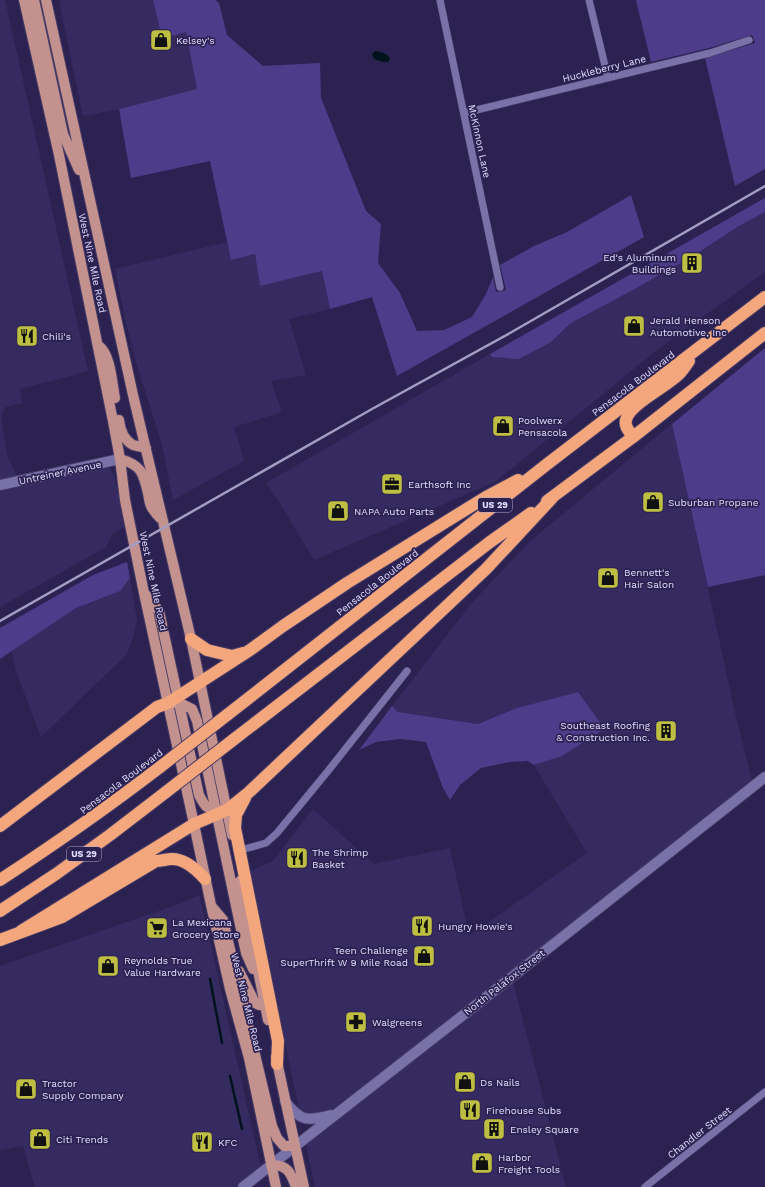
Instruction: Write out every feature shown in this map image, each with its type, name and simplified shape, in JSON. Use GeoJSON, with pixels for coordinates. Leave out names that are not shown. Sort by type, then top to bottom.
{"type":"FeatureCollection","features":[{"type":"Feature","properties":{"kind":"highway","name":"Pensacola Boulevard"},"geometry":{"type":"LineString","coordinates":[[0,880],[68,834],[160,767],[546,465],[765,298]]}},
{"type":"Feature","properties":{"kind":"highway","name":"US 29"},"geometry":{"type":"LineString","coordinates":[[0,911],[56,874],[104,839],[490,542],[633,437],[765,333]]}},
{"type":"Feature","properties":{"kind":"highway"},"geometry":{"type":"LineString","coordinates":[[633,437],[626,428],[626,421],[629,413],[679,374],[698,349]]}},
{"type":"Feature","properties":{"kind":"highway"},"geometry":{"type":"LineString","coordinates":[[0,826],[157,707],[174,701],[347,583],[486,497],[546,465]]}},
{"type":"Feature","properties":{"kind":"highway"},"geometry":{"type":"LineString","coordinates":[[21,931],[194,824],[220,811],[247,794],[486,569],[553,497]]}},
{"type":"Feature","properties":{"kind":"highway"},"geometry":{"type":"LineString","coordinates":[[191,639],[207,650],[232,656],[250,650]]}},
{"type":"Feature","properties":{"kind":"highway"},"geometry":{"type":"LineString","coordinates":[[247,794],[236,815],[235,828],[237,851],[278,1041],[277,1064]]}},
{"type":"Feature","properties":{"kind":"highway"},"geometry":{"type":"LineString","coordinates":[[0,940],[62,917],[156,861],[172,859],[183,862],[199,872],[205,879]]}},
{"type":"Feature","properties":{"kind":"main road","name":"West Nine Mile Road"},"geometry":{"type":"LineString","coordinates":[[24,0],[59,156],[120,459],[125,500],[144,593],[159,611],[194,824],[210,904],[230,988],[249,1058],[276,1187]]}},
{"type":"Feature","properties":{"kind":"main road"},"geometry":{"type":"LineString","coordinates":[[34,0],[63,134],[88,192]]}},
{"type":"Feature","properties":{"kind":"main road","name":"West Nine Mile Road"},"geometry":{"type":"LineString","coordinates":[[46,0],[131,388],[191,639],[200,683],[220,811],[237,851],[245,908],[304,1187]]}},
{"type":"Feature","properties":{"kind":"main road"},"geometry":{"type":"LineString","coordinates":[[97,345],[103,349],[107,356],[120,427],[123,434],[133,445],[146,448]]}},
{"type":"Feature","properties":{"kind":"main road"},"geometry":{"type":"LineString","coordinates":[[120,459],[131,462],[138,468],[144,478],[152,509],[162,519]]}},
{"type":"Feature","properties":{"kind":"main road","name":"Untreiner Avenue"},"geometry":{"type":"LineString","coordinates":[[0,484],[120,459]]}},
{"type":"Feature","properties":{"kind":"main road"},"geometry":{"type":"LineString","coordinates":[[174,701],[199,795],[204,806],[212,810],[220,811]]}},
{"type":"Feature","properties":{"kind":"main road"},"geometry":{"type":"LineString","coordinates":[[174,701],[192,708],[197,721],[220,811],[246,953],[261,985]]}},
{"type":"Feature","properties":{"kind":"main road","name":"North Palafox Street"},"geometry":{"type":"LineString","coordinates":[[242,1187],[508,980],[765,777]]}},
{"type":"Feature","properties":{"kind":"main road"},"geometry":{"type":"LineString","coordinates":[[210,904],[223,920],[272,1126],[277,1138],[284,1146],[295,1146]]}},
{"type":"Feature","properties":{"kind":"main road"},"geometry":{"type":"LineString","coordinates":[[231,954],[255,1003],[265,1006]]}},
{"type":"Feature","properties":{"kind":"main road"},"geometry":{"type":"LineString","coordinates":[[285,1101],[296,1115],[303,1118],[315,1119],[335,1114]]}},
{"type":"Feature","properties":{"kind":"main road"},"geometry":{"type":"LineString","coordinates":[[271,1165],[279,1164],[286,1167],[293,1178],[296,1187]]}},
{"type":"Feature","properties":{"kind":"street","name":"McKinnon Lane"},"geometry":{"type":"LineString","coordinates":[[440,0],[500,287]]}},
{"type":"Feature","properties":{"kind":"street"},"geometry":{"type":"LineString","coordinates":[[589,0],[608,78]]}},
{"type":"Feature","properties":{"kind":"street","name":"Huckleberry Lane"},"geometry":{"type":"LineString","coordinates":[[464,113],[710,52],[749,40]]}},
{"type":"Feature","properties":{"kind":"street"},"geometry":{"type":"LineString","coordinates":[[237,851],[266,843],[277,833],[328,772],[407,671]]}},
{"type":"Feature","properties":{"kind":"street","name":"Chandler Street"},"geometry":{"type":"LineString","coordinates":[[645,1187],[765,1092]]}},
{"type":"Feature","properties":{"kind":"shaded area"},"geometry":{"type":"Polygon","coordinates":[[[0,0],[5,0],[88,371],[20,389],[22,403],[6,407],[1,416],[8,458],[17,476],[0,480],[0,0]]]}},
{"type":"Feature","properties":{"kind":"shaded area"},"geometry":{"type":"Polygon","coordinates":[[[153,0],[162,39],[186,32],[197,89],[119,109],[83,116],[59,1],[153,0]]]}},
{"type":"Feature","properties":{"kind":"shaded area"},"geometry":{"type":"Polygon","coordinates":[[[153,0],[215,0],[219,3],[227,35],[263,66],[320,63],[321,98],[366,211],[381,224],[378,263],[400,293],[417,331],[444,330],[472,317],[486,294],[493,277],[496,292],[506,290],[500,265],[534,246],[567,232],[631,195],[644,237],[397,376],[372,297],[330,309],[322,271],[260,286],[255,254],[231,260],[210,161],[131,178],[119,109],[197,89],[186,32],[162,39],[153,0]]]}},
{"type":"Feature","properties":{"kind":"shaded area"},"geometry":{"type":"Polygon","coordinates":[[[636,0],[765,0],[765,169],[735,186],[705,58],[755,43],[752,35],[709,48],[651,62],[636,0]]]}},
{"type":"Feature","properties":{"kind":"shaded area"},"geometry":{"type":"Polygon","coordinates":[[[765,198],[765,212],[739,226],[693,256],[571,323],[551,342],[519,359],[492,357],[490,354],[765,198]]]}},
{"type":"Feature","properties":{"kind":"shaded area"},"geometry":{"type":"Polygon","coordinates":[[[765,212],[765,272],[657,350],[495,482],[314,560],[266,483],[490,354],[492,357],[551,342],[571,323],[693,256],[739,226],[765,212]]]}},
{"type":"Feature","properties":{"kind":"shaded area"},"geometry":{"type":"Polygon","coordinates":[[[227,242],[231,260],[255,254],[260,286],[322,271],[330,309],[289,319],[306,375],[271,381],[282,412],[234,427],[244,461],[173,500],[162,445],[136,362],[115,269],[227,242]]]}},
{"type":"Feature","properties":{"kind":"shaded area"},"geometry":{"type":"Polygon","coordinates":[[[765,348],[765,575],[708,587],[672,424],[765,348]]]}},
{"type":"Feature","properties":{"kind":"shaded area"},"geometry":{"type":"Polygon","coordinates":[[[672,424],[735,713],[752,781],[324,1118],[300,1113],[248,872],[273,861],[313,809],[374,864],[450,848],[469,936],[587,853],[534,765],[562,756],[578,692],[517,708],[478,724],[398,712],[392,706],[471,604],[530,541],[672,424]]]}},
{"type":"Feature","properties":{"kind":"shaded area"},"geometry":{"type":"Polygon","coordinates":[[[108,466],[114,475],[126,526],[113,533],[106,547],[0,607],[0,489],[108,466]]]}},
{"type":"Feature","properties":{"kind":"shaded area"},"geometry":{"type":"Polygon","coordinates":[[[127,562],[130,578],[120,591],[76,608],[0,659],[0,628],[93,575],[127,562]]]}},
{"type":"Feature","properties":{"kind":"shaded area"},"geometry":{"type":"Polygon","coordinates":[[[130,578],[137,620],[127,654],[41,737],[16,671],[12,651],[76,608],[119,591],[130,578]]]}},
{"type":"Feature","properties":{"kind":"shaded area"},"geometry":{"type":"Polygon","coordinates":[[[578,692],[604,728],[601,731],[562,756],[534,765],[528,761],[509,762],[481,768],[460,785],[450,800],[443,788],[426,742],[400,739],[376,742],[359,750],[392,706],[398,712],[478,724],[517,708],[578,692]]]}},
{"type":"Feature","properties":{"kind":"shaded area"},"geometry":{"type":"Polygon","coordinates":[[[199,895],[261,1168],[235,1187],[35,1187],[23,1146],[0,1150],[0,966],[179,904],[199,895]]]}},
{"type":"Feature","properties":{"kind":"shaded area"},"geometry":{"type":"Polygon","coordinates":[[[513,982],[566,1187],[315,1187],[306,1144],[327,1127],[331,1127],[331,1124],[513,982]]]}},
{"type":"Feature","properties":{"kind":"water"},"geometry":{"type":"Polygon","coordinates":[[[375,51],[388,55],[390,59],[388,62],[374,59],[372,54],[375,51]]]}},
{"type":"Feature","properties":{"kind":"waterway"},"geometry":{"type":"LineString","coordinates":[[210,979],[222,1043]]}},
{"type":"Feature","properties":{"kind":"waterway"},"geometry":{"type":"LineString","coordinates":[[230,1076],[242,1129]]}},
{"type":"Feature","properties":{"kind":"railway"},"geometry":{"type":"LineString","coordinates":[[0,621],[372,409],[510,333],[765,186]]}},
{"type":"Feature","properties":{"kind":"place","name":"Kelsey's"},"geometry":{"type":"Point","coordinates":[161,40]}},
{"type":"Feature","properties":{"kind":"place","name":"Ed's Aluminum Buildings"},"geometry":{"type":"Point","coordinates":[692,263]}},
{"type":"Feature","properties":{"kind":"place","name":"Jerald Henson Automotive, Inc"},"geometry":{"type":"Point","coordinates":[634,326]}},
{"type":"Feature","properties":{"kind":"place","name":"Chili's"},"geometry":{"type":"Point","coordinates":[27,336]}},
{"type":"Feature","properties":{"kind":"place","name":"Poolwerx Pensacola"},"geometry":{"type":"Point","coordinates":[503,426]}},
{"type":"Feature","properties":{"kind":"place","name":"Earthsoft Inc"},"geometry":{"type":"Point","coordinates":[392,484]}},
{"type":"Feature","properties":{"kind":"place","name":"Suburban Propane"},"geometry":{"type":"Point","coordinates":[653,502]}},
{"type":"Feature","properties":{"kind":"place","name":"NAPA Auto Parts"},"geometry":{"type":"Point","coordinates":[338,511]}},
{"type":"Feature","properties":{"kind":"place","name":"Bennett's Hair Salon"},"geometry":{"type":"Point","coordinates":[608,578]}},
{"type":"Feature","properties":{"kind":"place","name":"Southeast Roofing & Construction Inc."},"geometry":{"type":"Point","coordinates":[666,731]}},
{"type":"Feature","properties":{"kind":"place","name":"The Shrimp Basket"},"geometry":{"type":"Point","coordinates":[297,858]}},
{"type":"Feature","properties":{"kind":"place","name":"Hungry Howie's"},"geometry":{"type":"Point","coordinates":[422,926]}},
{"type":"Feature","properties":{"kind":"place","name":"La Mexicana Grocery Store"},"geometry":{"type":"Point","coordinates":[157,928]}},
{"type":"Feature","properties":{"kind":"place","name":"Teen Challenge SuperThrift W 9 Mile Road"},"geometry":{"type":"Point","coordinates":[424,956]}},
{"type":"Feature","properties":{"kind":"place","name":"Reynolds True Value Hardware"},"geometry":{"type":"Point","coordinates":[108,966]}},
{"type":"Feature","properties":{"kind":"place","name":"Walgreens"},"geometry":{"type":"Point","coordinates":[356,1022]}},
{"type":"Feature","properties":{"kind":"place","name":"Ds Nails"},"geometry":{"type":"Point","coordinates":[465,1082]}},
{"type":"Feature","properties":{"kind":"place","name":"Tractor Supply Company"},"geometry":{"type":"Point","coordinates":[26,1089]}},
{"type":"Feature","properties":{"kind":"place","name":"Firehouse Subs"},"geometry":{"type":"Point","coordinates":[470,1110]}},
{"type":"Feature","properties":{"kind":"place","name":"Ensley Square"},"geometry":{"type":"Point","coordinates":[494,1129]}},
{"type":"Feature","properties":{"kind":"place","name":"Citi Trends"},"geometry":{"type":"Point","coordinates":[40,1139]}},
{"type":"Feature","properties":{"kind":"place","name":"KFC"},"geometry":{"type":"Point","coordinates":[202,1142]}},
{"type":"Feature","properties":{"kind":"place","name":"Harbor Freight Tools"},"geometry":{"type":"Point","coordinates":[482,1163]}}]}
